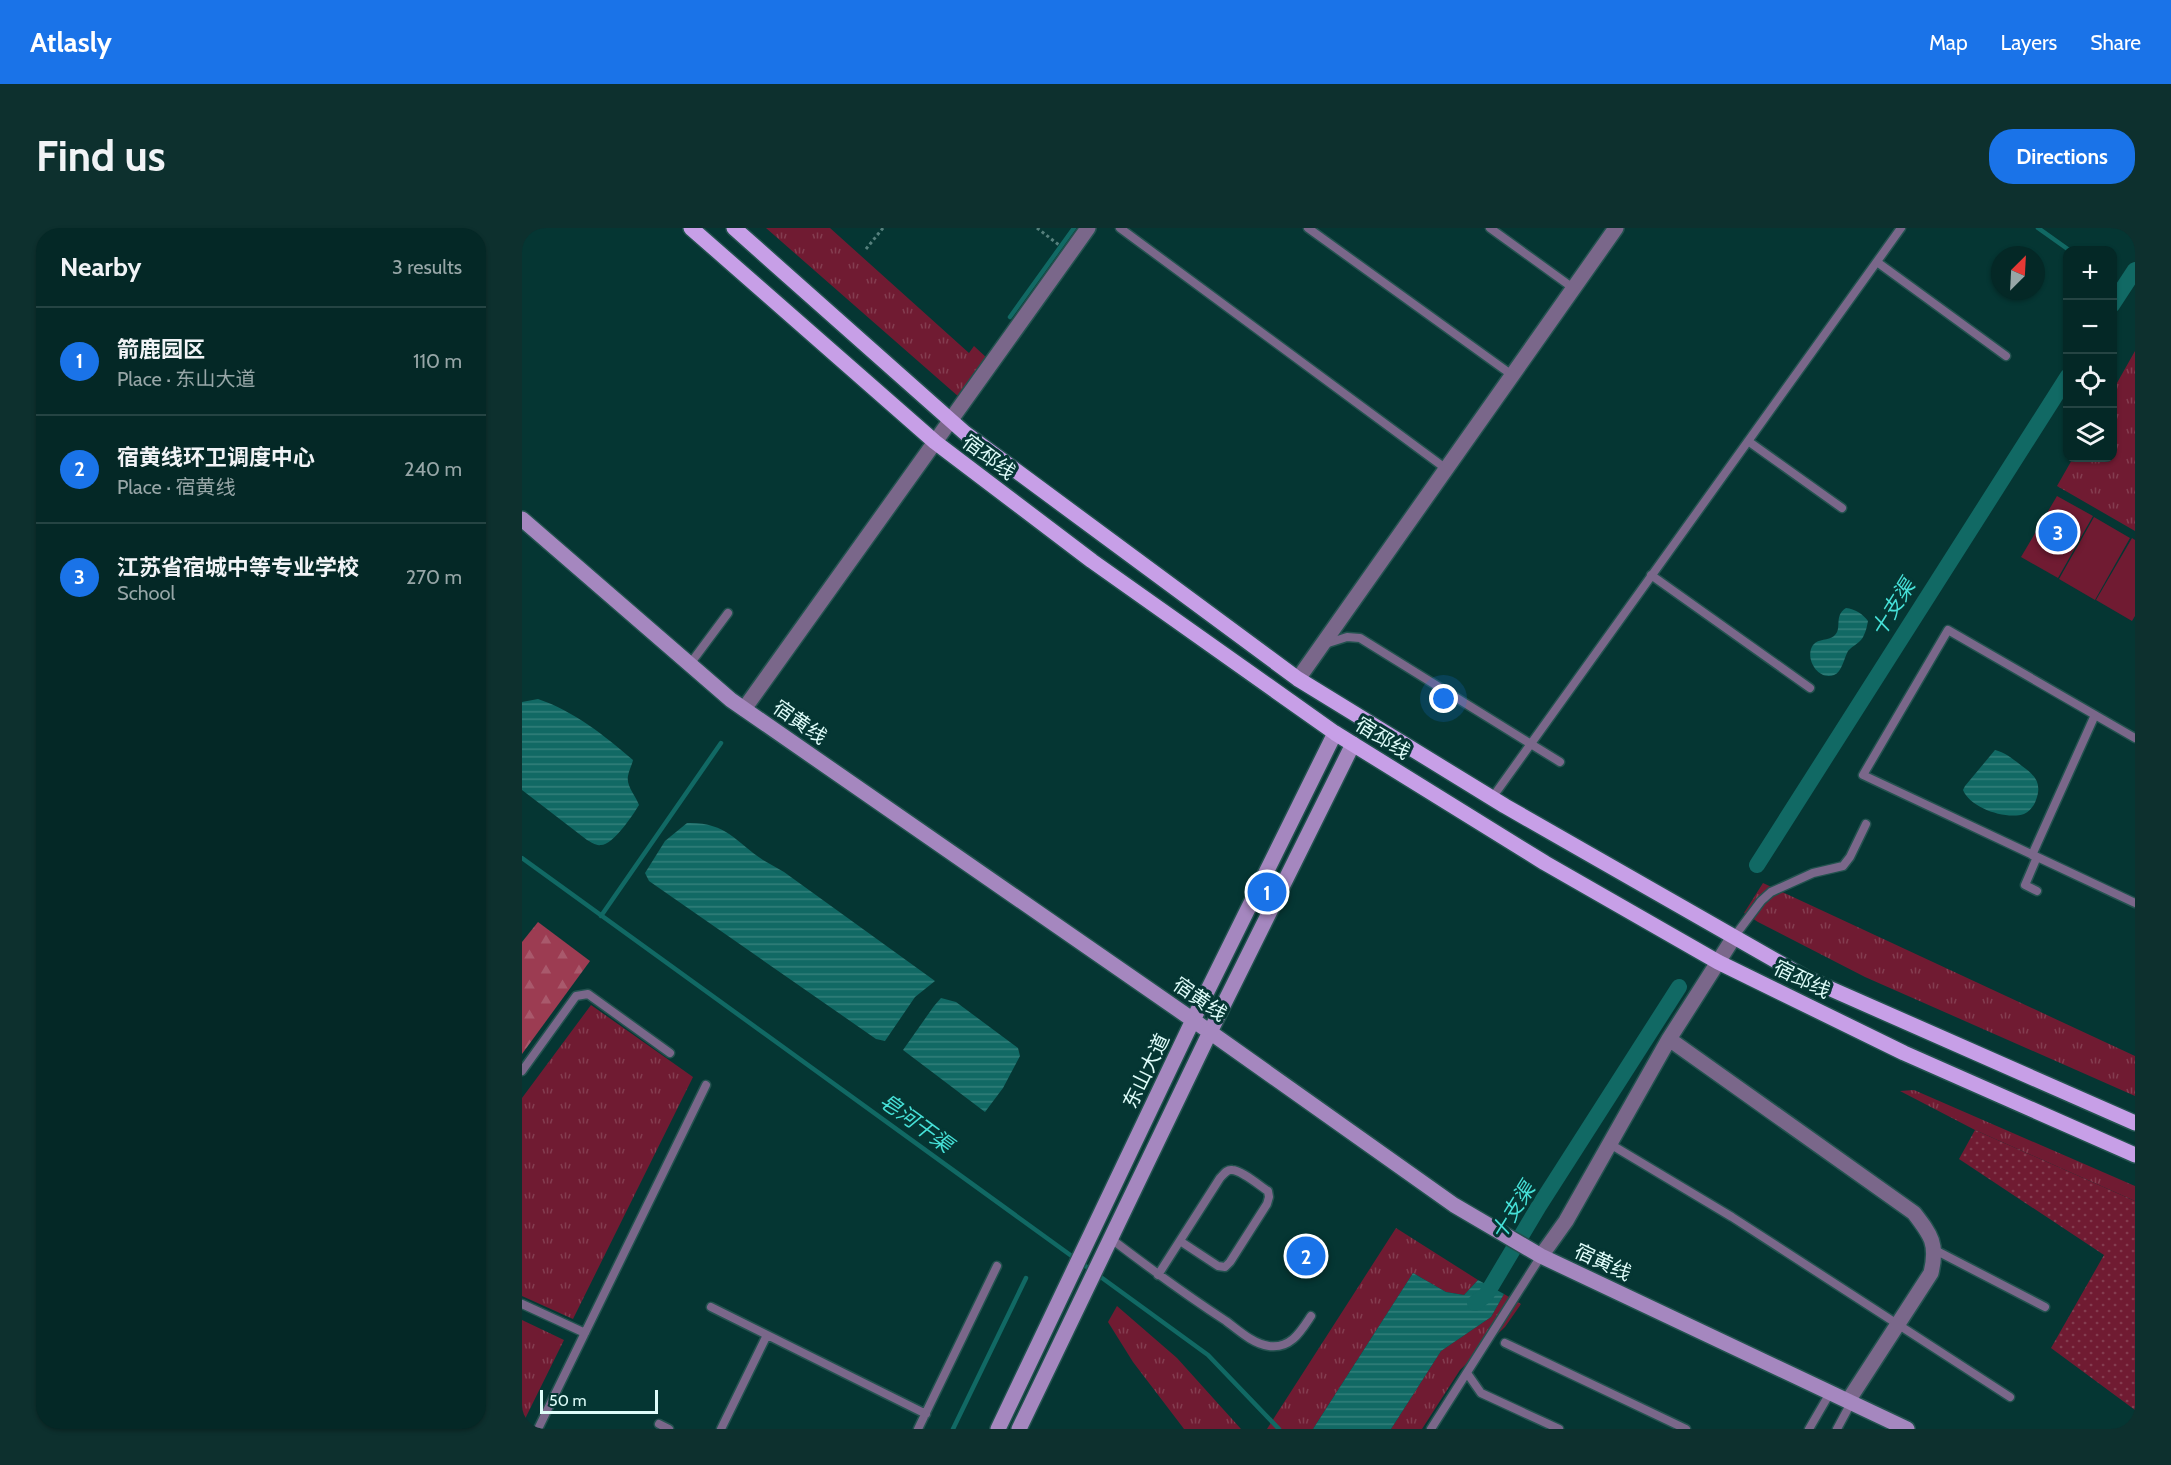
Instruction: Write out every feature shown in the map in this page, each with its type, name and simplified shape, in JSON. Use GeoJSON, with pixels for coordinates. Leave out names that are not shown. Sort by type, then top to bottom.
{"type":"FeatureCollection","features":[{"type":"Feature","properties":{"kind":"main road","name":"宿邳线"},"geometry":{"type":"LineString","coordinates":[[691,228],[935,442],[1092,561],[1335,733],[1545,863],[1718,962],[1904,1053],[2135,1155]]}},
{"type":"Feature","properties":{"kind":"main road","name":"宿邳线"},"geometry":{"type":"LineString","coordinates":[[734,228],[950,421],[1298,679],[1492,798],[1806,978],[2135,1123]]}},
{"type":"Feature","properties":{"kind":"main road","name":"宿黄线"},"geometry":{"type":"LineString","coordinates":[[522,519],[744,709],[1193,1020],[1454,1205],[1537,1254],[1907,1429]]}},
{"type":"Feature","properties":{"kind":"main road","name":"东山大道"},"geometry":{"type":"LineString","coordinates":[[998,1429],[1193,1020],[1335,733]]}},
{"type":"Feature","properties":{"kind":"main road","name":"东山大道"},"geometry":{"type":"LineString","coordinates":[[1019,1429],[1210,1032],[1353,744]]}},
{"type":"Feature","properties":{"kind":"street"},"geometry":{"type":"LineString","coordinates":[[744,709],[1088,228]]}},
{"type":"Feature","properties":{"kind":"street"},"geometry":{"type":"LineString","coordinates":[[1298,679],[1318,647],[1616,228]]}},
{"type":"Feature","properties":{"kind":"street"},"geometry":{"type":"LineString","coordinates":[[1537,1254],[1566,1221],[1669,1039],[1734,937]]}},
{"type":"Feature","properties":{"kind":"street"},"geometry":{"type":"LineString","coordinates":[[1669,1039],[1914,1213],[1932,1236],[1935,1250],[1931,1273],[1850,1402]]}},
{"type":"Feature","properties":{"kind":"lane"},"geometry":{"type":"LineString","coordinates":[[1120,228],[1445,468]]}},
{"type":"Feature","properties":{"kind":"lane"},"geometry":{"type":"LineString","coordinates":[[1308,228],[1512,375]]}},
{"type":"Feature","properties":{"kind":"lane"},"geometry":{"type":"LineString","coordinates":[[1490,228],[1573,288]]}},
{"type":"Feature","properties":{"kind":"lane"},"geometry":{"type":"LineString","coordinates":[[1492,798],[1902,228]]}},
{"type":"Feature","properties":{"kind":"lane"},"geometry":{"type":"LineString","coordinates":[[1877,262],[2006,356]]}},
{"type":"Feature","properties":{"kind":"lane"},"geometry":{"type":"LineString","coordinates":[[1748,441],[1842,508]]}},
{"type":"Feature","properties":{"kind":"lane"},"geometry":{"type":"LineString","coordinates":[[1652,575],[1810,688]]}},
{"type":"Feature","properties":{"kind":"lane"},"geometry":{"type":"LineString","coordinates":[[690,664],[728,612]]}},
{"type":"Feature","properties":{"kind":"lane"},"geometry":{"type":"LineString","coordinates":[[2135,738],[1947,630],[1863,775],[2135,903]]}},
{"type":"Feature","properties":{"kind":"lane"},"geometry":{"type":"LineString","coordinates":[[1318,647],[1347,637],[1360,638],[1560,762]]}},
{"type":"Feature","properties":{"kind":"lane"},"geometry":{"type":"LineString","coordinates":[[2037,891],[2025,885],[2095,715]]}},
{"type":"Feature","properties":{"kind":"lane"},"geometry":{"type":"LineString","coordinates":[[1734,937],[1761,901],[1771,892],[1813,873],[1843,866],[1850,857],[1866,824]]}},
{"type":"Feature","properties":{"kind":"lane"},"geometry":{"type":"LineString","coordinates":[[522,1071],[576,996],[588,994],[670,1053]]}},
{"type":"Feature","properties":{"kind":"lane"},"geometry":{"type":"LineString","coordinates":[[538,1429],[706,1085]]}},
{"type":"Feature","properties":{"kind":"lane"},"geometry":{"type":"LineString","coordinates":[[1610,1144],[1732,1217],[2010,1396]]}},
{"type":"Feature","properties":{"kind":"lane"},"geometry":{"type":"LineString","coordinates":[[1158,1275],[1180,1241],[1226,1172],[1232,1170],[1241,1173],[1268,1191],[1267,1204],[1225,1267],[1218,1266],[1180,1241]]}},
{"type":"Feature","properties":{"kind":"lane"},"geometry":{"type":"LineString","coordinates":[[1110,1238],[1158,1275],[1254,1340],[1270,1346],[1282,1345],[1295,1339],[1311,1316]]}},
{"type":"Feature","properties":{"kind":"lane"},"geometry":{"type":"LineString","coordinates":[[1935,1250],[2045,1307]]}},
{"type":"Feature","properties":{"kind":"lane"},"geometry":{"type":"LineString","coordinates":[[1433,1428],[1537,1254]]}},
{"type":"Feature","properties":{"kind":"lane"},"geometry":{"type":"LineString","coordinates":[[918,1429],[998,1266]]}},
{"type":"Feature","properties":{"kind":"lane"},"geometry":{"type":"LineString","coordinates":[[522,1304],[585,1333]]}},
{"type":"Feature","properties":{"kind":"lane"},"geometry":{"type":"LineString","coordinates":[[711,1307],[926,1414]]}},
{"type":"Feature","properties":{"kind":"lane"},"geometry":{"type":"LineString","coordinates":[[721,1429],[767,1335]]}},
{"type":"Feature","properties":{"kind":"lane"},"geometry":{"type":"LineString","coordinates":[[1505,1343],[1686,1429]]}},
{"type":"Feature","properties":{"kind":"lane"},"geometry":{"type":"LineString","coordinates":[[1467,1373],[1481,1393],[1559,1429]]}},
{"type":"Feature","properties":{"kind":"lane"},"geometry":{"type":"LineString","coordinates":[[1809,1429],[1830,1393]]}},
{"type":"Feature","properties":{"kind":"lane"},"geometry":{"type":"LineString","coordinates":[[1837,1429],[1850,1402]]}},
{"type":"Feature","properties":{"kind":"lane"},"geometry":{"type":"LineString","coordinates":[[659,1424],[669,1429]]}},
{"type":"Feature","properties":{"kind":"path"},"geometry":{"type":"LineString","coordinates":[[866,249],[883,228]]}},
{"type":"Feature","properties":{"kind":"path"},"geometry":{"type":"LineString","coordinates":[[1037,228],[1054,242]]}},
{"type":"Feature","properties":{"kind":"green space"},"geometry":{"type":"Polygon","coordinates":[[[766,228],[830,228],[969,353],[974,346],[988,359],[959,397],[766,228]]]}},
{"type":"Feature","properties":{"kind":"green space"},"geometry":{"type":"Polygon","coordinates":[[[2135,351],[2135,531],[2057,486],[2071,462],[2117,462],[2117,383],[2135,351]]]}},
{"type":"Feature","properties":{"kind":"green space"},"geometry":{"type":"Polygon","coordinates":[[[2057,496],[2093,516],[2058,578],[2021,557],[2057,496]]]}},
{"type":"Feature","properties":{"kind":"green space"},"geometry":{"type":"Polygon","coordinates":[[[2094,517],[2130,538],[2095,600],[2059,579],[2094,517]]]}},
{"type":"Feature","properties":{"kind":"green space"},"geometry":{"type":"Polygon","coordinates":[[[2132,538],[2135,540],[2135,616],[2132,621],[2096,600],[2132,538]]]}},
{"type":"Feature","properties":{"kind":"green space"},"geometry":{"type":"Polygon","coordinates":[[[1763,883],[2135,1056],[2135,1096],[1865,977],[1758,922],[1744,913],[1763,883]]]}},
{"type":"Feature","properties":{"kind":"green space"},"geometry":{"type":"Polygon","coordinates":[[[538,922],[590,961],[522,1054],[522,942],[538,922]]]}},
{"type":"Feature","properties":{"kind":"green space"},"geometry":{"type":"Polygon","coordinates":[[[591,1005],[693,1077],[573,1319],[522,1296],[522,1098],[591,1005]]]}},
{"type":"Feature","properties":{"kind":"green space"},"geometry":{"type":"Polygon","coordinates":[[[1914,1090],[2135,1186],[2135,1201],[1975,1130],[1900,1091],[1914,1090]]]}},
{"type":"Feature","properties":{"kind":"green space"},"geometry":{"type":"Polygon","coordinates":[[[1975,1130],[2135,1201],[2135,1410],[2051,1348],[2104,1255],[1959,1159],[1975,1130]]]}},
{"type":"Feature","properties":{"kind":"green space"},"geometry":{"type":"Polygon","coordinates":[[[1396,1228],[1478,1280],[1464,1295],[1446,1292],[1413,1273],[1313,1429],[1267,1429],[1396,1228]]]}},
{"type":"Feature","properties":{"kind":"green space"},"geometry":{"type":"Polygon","coordinates":[[[1504,1294],[1521,1304],[1505,1327],[1460,1370],[1422,1429],[1391,1429],[1441,1351],[1491,1317],[1504,1294]]]}},
{"type":"Feature","properties":{"kind":"green space"},"geometry":{"type":"Polygon","coordinates":[[[1117,1306],[1177,1358],[1241,1429],[1184,1429],[1133,1362],[1108,1322],[1117,1306]]]}},
{"type":"Feature","properties":{"kind":"green space"},"geometry":{"type":"Polygon","coordinates":[[[522,1320],[564,1340],[522,1425],[522,1320]]]}},
{"type":"Feature","properties":{"kind":"water"},"geometry":{"type":"Polygon","coordinates":[[[1846,608],[1866,618],[1868,621],[1865,632],[1861,640],[1848,651],[1837,673],[1823,675],[1811,662],[1811,650],[1815,643],[1832,638],[1837,633],[1840,615],[1846,608]]]}},
{"type":"Feature","properties":{"kind":"water"},"geometry":{"type":"Polygon","coordinates":[[[538,699],[576,717],[633,760],[628,780],[639,805],[622,829],[606,844],[597,845],[587,840],[522,790],[522,702],[538,699]]]}},
{"type":"Feature","properties":{"kind":"water"},"geometry":{"type":"Polygon","coordinates":[[[1995,750],[2013,759],[2031,773],[2038,785],[2036,800],[2032,808],[2024,814],[2008,815],[1989,811],[1973,802],[1963,790],[1995,750]]]}},
{"type":"Feature","properties":{"kind":"water"},"geometry":{"type":"Polygon","coordinates":[[[687,823],[711,826],[729,834],[935,981],[915,997],[885,1041],[876,1039],[649,881],[645,873],[665,841],[687,823]]]}},
{"type":"Feature","properties":{"kind":"water"},"geometry":{"type":"Polygon","coordinates":[[[941,998],[956,1002],[1018,1048],[1020,1056],[1003,1088],[985,1112],[903,1050],[941,998]]]}},
{"type":"Feature","properties":{"kind":"water"},"geometry":{"type":"Polygon","coordinates":[[[1413,1273],[1446,1292],[1464,1295],[1478,1280],[1504,1294],[1491,1317],[1441,1351],[1391,1429],[1313,1429],[1413,1273]]]}},
{"type":"Feature","properties":{"kind":"waterway"},"geometry":{"type":"LineString","coordinates":[[1010,317],[1074,228]]}},
{"type":"Feature","properties":{"kind":"waterway"},"geometry":{"type":"LineString","coordinates":[[2038,228],[2063,246]]}},
{"type":"Feature","properties":{"kind":"waterway","name":"十支渠"},"geometry":{"type":"LineString","coordinates":[[2115,300],[2135,270]]}},
{"type":"Feature","properties":{"kind":"waterway"},"geometry":{"type":"LineString","coordinates":[[2117,285],[2123,289]]}},
{"type":"Feature","properties":{"kind":"waterway","name":"十支渠"},"geometry":{"type":"LineString","coordinates":[[1757,865],[2063,384]]}},
{"type":"Feature","properties":{"kind":"waterway"},"geometry":{"type":"LineString","coordinates":[[601,916],[721,743]]}},
{"type":"Feature","properties":{"kind":"waterway","name":"皂河干渠"},"geometry":{"type":"LineString","coordinates":[[522,858],[1091,1270]]}},
{"type":"Feature","properties":{"kind":"waterway","name":"十支渠"},"geometry":{"type":"LineString","coordinates":[[1475,1303],[1486,1295],[1539,1206],[1679,987]]}},
{"type":"Feature","properties":{"kind":"waterway","name":"皂河干渠"},"geometry":{"type":"LineString","coordinates":[[1098,1275],[1208,1355],[1279,1429]]}},
{"type":"Feature","properties":{"kind":"waterway"},"geometry":{"type":"LineString","coordinates":[[953,1429],[1026,1278]]}},
{"type":"Feature","properties":{"kind":"place","name":"江苏省宿城中等专业学校"},"geometry":{"type":"Point","coordinates":[2058,532]}},
{"type":"Feature","properties":{"kind":"place","name":"箭鹿园区"},"geometry":{"type":"Point","coordinates":[1267,892]}},
{"type":"Feature","properties":{"kind":"place","name":"宿黄线环卫调度中心"},"geometry":{"type":"Point","coordinates":[1306,1256]}}]}
